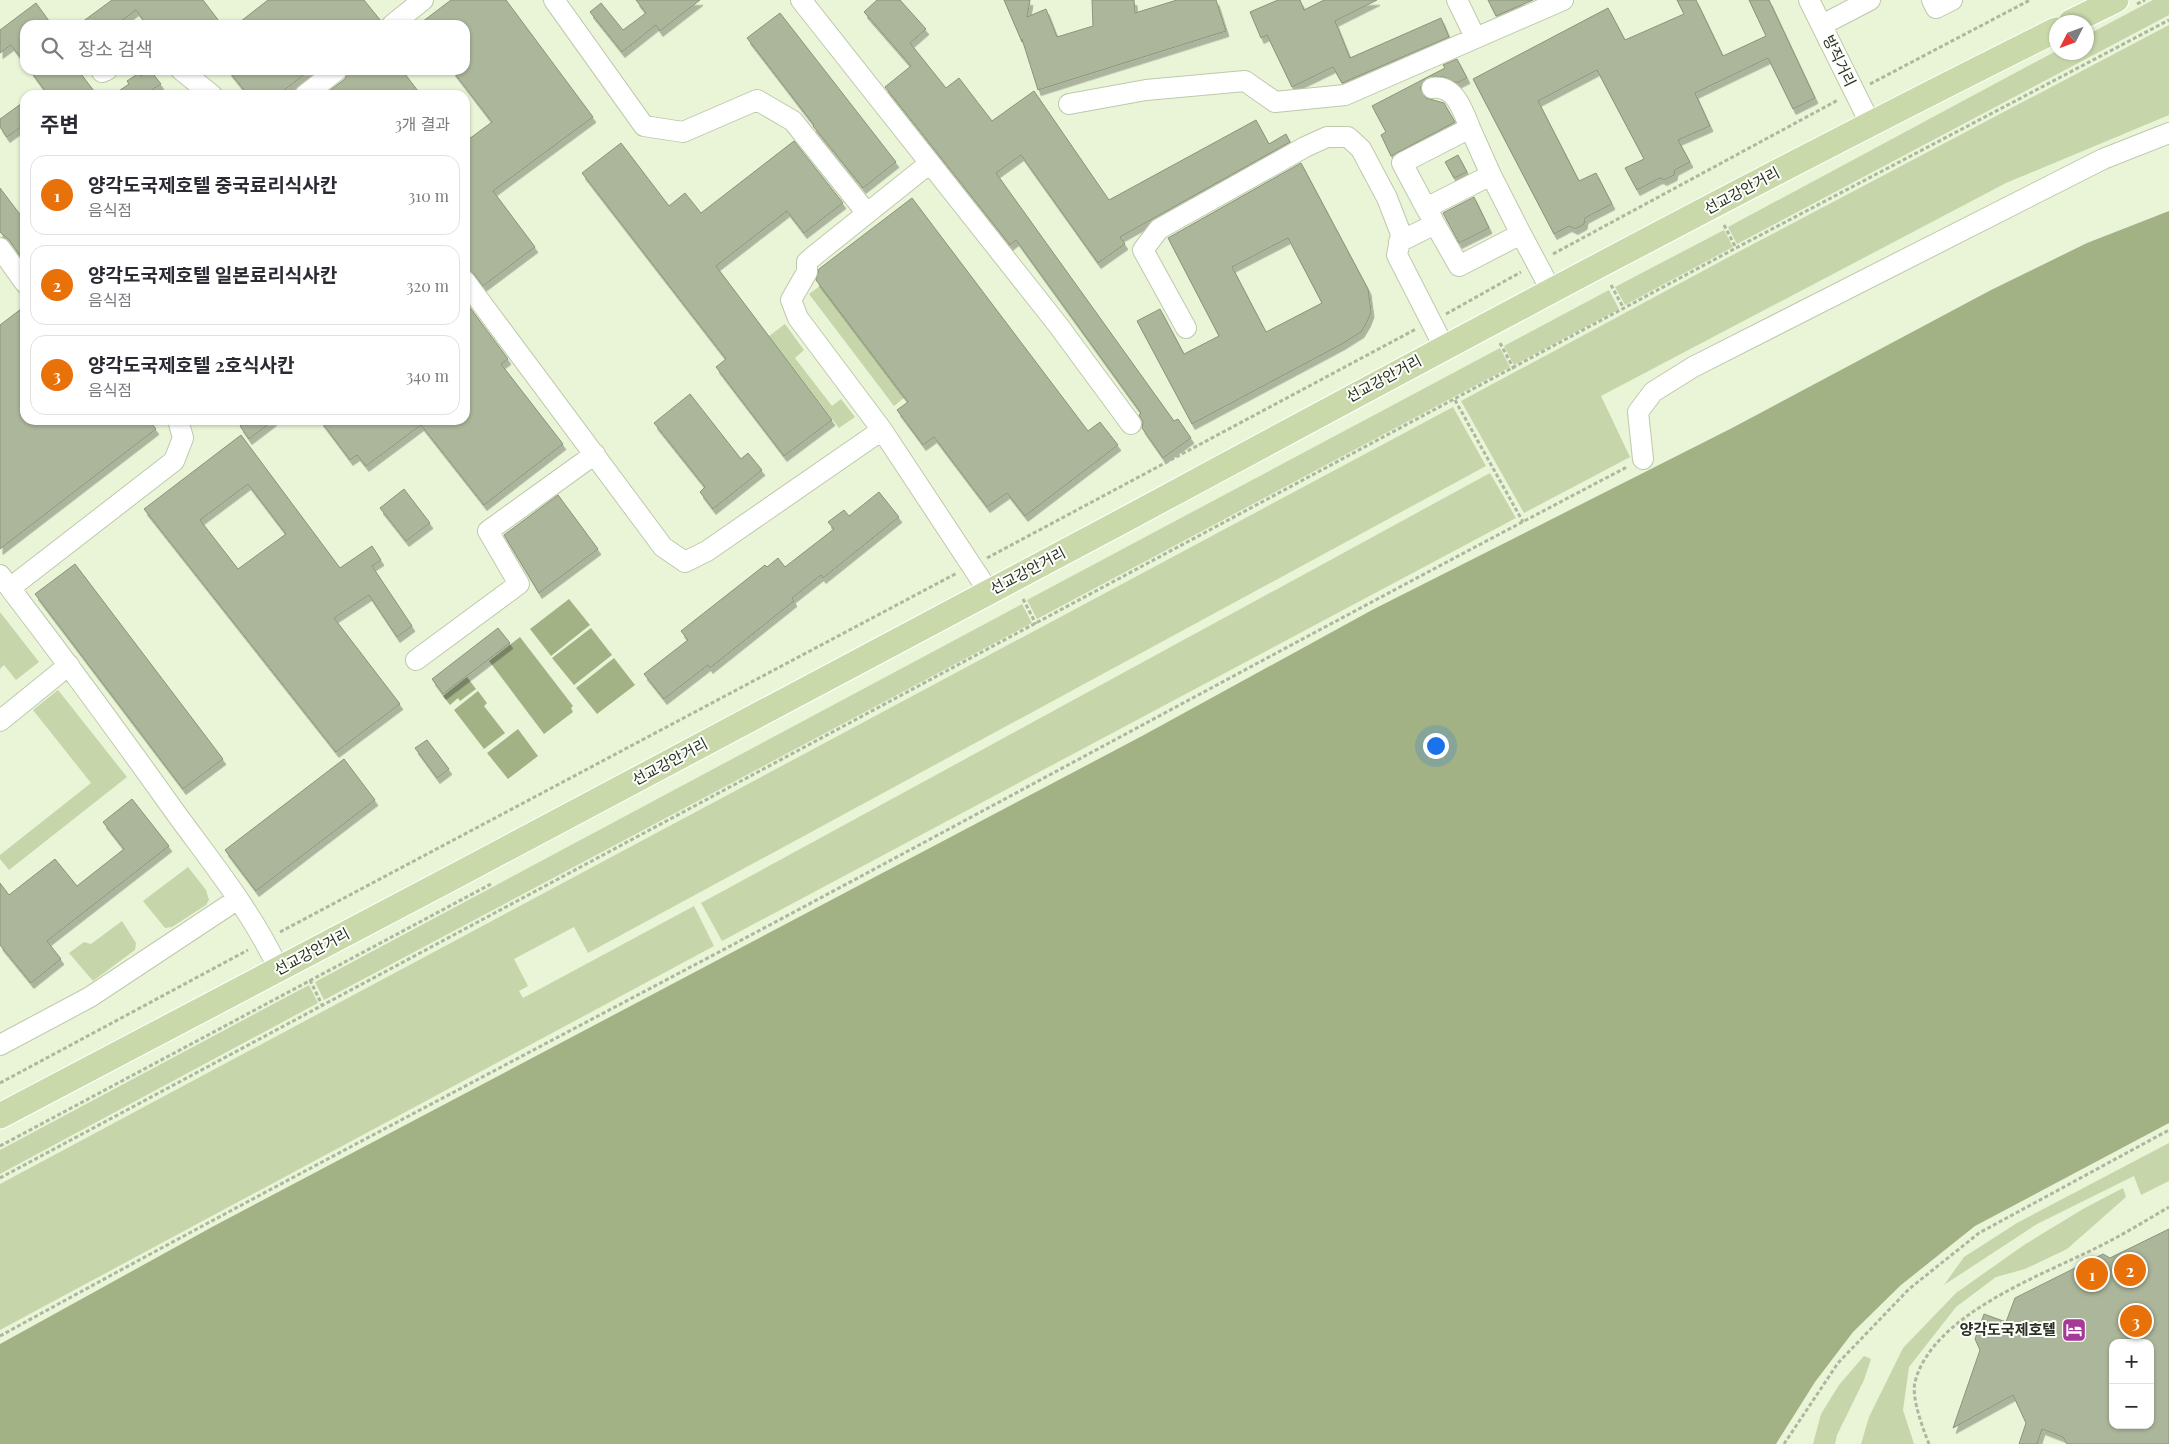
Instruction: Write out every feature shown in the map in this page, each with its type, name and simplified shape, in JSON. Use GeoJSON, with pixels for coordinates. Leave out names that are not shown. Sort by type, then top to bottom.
{"type":"FeatureCollection","features":[{"type":"Feature","properties":{"kind":"main road"},"geometry":{"type":"LineString","coordinates":[[2085,15],[2116,0]]}},
{"type":"Feature","properties":{"kind":"main road","name":"선교강안거리"},"geometry":{"type":"LineString","coordinates":[[0,1116],[279,970],[989,592],[1444,347],[1552,292],[1870,123],[2049,34]]}},
{"type":"Feature","properties":{"kind":"street"},"geometry":{"type":"LineString","coordinates":[[398,20],[423,0]]}},
{"type":"Feature","properties":{"kind":"street"},"geometry":{"type":"LineString","coordinates":[[554,0],[644,126],[683,132],[757,100],[793,121],[866,212]]}},
{"type":"Feature","properties":{"kind":"street"},"geometry":{"type":"LineString","coordinates":[[802,0],[1058,324],[1130,424]]}},
{"type":"Feature","properties":{"kind":"street"},"geometry":{"type":"LineString","coordinates":[[1457,0],[1475,37]]}},
{"type":"Feature","properties":{"kind":"street"},"geometry":{"type":"LineString","coordinates":[[1069,104],[1146,90],[1244,81],[1275,102],[1345,95],[1562,0]]}},
{"type":"Feature","properties":{"kind":"street","name":"방직거리"},"geometry":{"type":"LineString","coordinates":[[1809,0],[1870,123]]}},
{"type":"Feature","properties":{"kind":"street"},"geometry":{"type":"LineString","coordinates":[[1822,25],[1870,0]]}},
{"type":"Feature","properties":{"kind":"street"},"geometry":{"type":"LineString","coordinates":[[1932,0],[1936,8],[1952,0]]}},
{"type":"Feature","properties":{"kind":"street"},"geometry":{"type":"LineString","coordinates":[[187,75],[206,90]]}},
{"type":"Feature","properties":{"kind":"street"},"geometry":{"type":"LineString","coordinates":[[318,90],[332,75]]}},
{"type":"Feature","properties":{"kind":"street"},"geometry":{"type":"LineString","coordinates":[[1432,88],[1449,90],[1460,103],[1491,175],[1552,292]]}},
{"type":"Feature","properties":{"kind":"street"},"geometry":{"type":"LineString","coordinates":[[1470,128],[1402,163],[1459,266],[1521,234]]}},
{"type":"Feature","properties":{"kind":"street"},"geometry":{"type":"LineString","coordinates":[[1642,459],[1638,412],[1653,392],[1693,366],[2103,159],[2169,133]]}},
{"type":"Feature","properties":{"kind":"street"},"geometry":{"type":"LineString","coordinates":[[1186,328],[1143,250],[1159,229],[1305,147],[1327,138],[1348,137],[1361,149],[1387,198],[1401,234],[1397,255],[1444,347]]}},
{"type":"Feature","properties":{"kind":"street"},"geometry":{"type":"LineString","coordinates":[[930,164],[866,212],[807,262],[807,272],[791,300],[798,318],[882,430],[974,566],[989,592]]}},
{"type":"Feature","properties":{"kind":"street"},"geometry":{"type":"LineString","coordinates":[[1399,242],[1431,216],[1491,175]]}},
{"type":"Feature","properties":{"kind":"street"},"geometry":{"type":"LineString","coordinates":[[0,248],[20,276]]}},
{"type":"Feature","properties":{"kind":"street"},"geometry":{"type":"LineString","coordinates":[[470,289],[663,547],[684,562],[707,551],[882,430]]}},
{"type":"Feature","properties":{"kind":"street"},"geometry":{"type":"LineString","coordinates":[[179,425],[183,438],[174,461],[5,581],[69,665],[238,899],[265,941],[279,970]]}},
{"type":"Feature","properties":{"kind":"street"},"geometry":{"type":"LineString","coordinates":[[416,660],[520,584],[488,531],[595,454]]}},
{"type":"Feature","properties":{"kind":"street"},"geometry":{"type":"LineString","coordinates":[[0,721],[69,665]]}},
{"type":"Feature","properties":{"kind":"street"},"geometry":{"type":"LineString","coordinates":[[0,1045],[90,997],[238,899]]}},
{"type":"Feature","properties":{"kind":"path"},"geometry":{"type":"LineString","coordinates":[[0,1084],[265,941],[1431,322],[1854,92],[2030,0]]}},
{"type":"Feature","properties":{"kind":"path"},"geometry":{"type":"LineString","coordinates":[[0,1178],[1624,310],[1736,248],[2169,20]]}},
{"type":"Feature","properties":{"kind":"path"},"geometry":{"type":"LineString","coordinates":[[1724,225],[1736,248]]}},
{"type":"Feature","properties":{"kind":"path"},"geometry":{"type":"LineString","coordinates":[[1611,285],[1624,310]]}},
{"type":"Feature","properties":{"kind":"path"},"geometry":{"type":"LineString","coordinates":[[1500,343],[1514,368]]}},
{"type":"Feature","properties":{"kind":"path"},"geometry":{"type":"LineString","coordinates":[[1454,400],[1523,522]]}},
{"type":"Feature","properties":{"kind":"path"},"geometry":{"type":"LineString","coordinates":[[0,1336],[255,1196],[730,946],[1642,459]]}},
{"type":"Feature","properties":{"kind":"path"},"geometry":{"type":"LineString","coordinates":[[1023,599],[1036,624]]}},
{"type":"Feature","properties":{"kind":"path"},"geometry":{"type":"LineString","coordinates":[[310,980],[322,1005]]}},
{"type":"Feature","properties":{"kind":"path"},"geometry":{"type":"LineString","coordinates":[[1784,1444],[1838,1363],[1909,1289],[1979,1233],[2169,1130]]}},
{"type":"Feature","properties":{"kind":"path"},"geometry":{"type":"LineString","coordinates":[[1929,1444],[1920,1421],[1914,1384],[1922,1364],[1944,1334],[1969,1315],[2015,1287],[2098,1247],[2169,1207]]}},
{"type":"Feature","properties":{"kind":"shaded area"},"geometry":{"type":"Polygon","coordinates":[[[2153,0],[2169,0],[2169,15],[2094,55],[2094,31],[2153,0]]]}},
{"type":"Feature","properties":{"kind":"shaded area"},"geometry":{"type":"Polygon","coordinates":[[[2169,25],[2169,115],[2006,183],[1601,396],[1630,457],[1524,513],[1461,401],[1740,251],[2169,25]]]}},
{"type":"Feature","properties":{"kind":"shaded area"},"geometry":{"type":"Polygon","coordinates":[[[2049,55],[2049,60],[2084,60],[1737,244],[1728,227],[2049,55]]]}},
{"type":"Feature","properties":{"kind":"shaded area"},"geometry":{"type":"Polygon","coordinates":[[[2169,211],[2169,1123],[1975,1226],[1901,1285],[1853,1332],[1815,1382],[1776,1444],[0,1444],[0,1344],[212,1227],[1142,736],[1372,610],[1732,428],[1991,290],[2087,243],[2169,211]]]}},
{"type":"Feature","properties":{"kind":"shaded area"},"geometry":{"type":"Polygon","coordinates":[[[1724,230],[1733,247],[1625,305],[1615,287],[1724,230]]]}},
{"type":"Feature","properties":{"kind":"shaded area"},"geometry":{"type":"Polygon","coordinates":[[[820,286],[904,398],[894,406],[809,294],[820,286]]]}},
{"type":"Feature","properties":{"kind":"shaded area"},"geometry":{"type":"Polygon","coordinates":[[[1609,290],[1619,309],[1514,365],[1504,346],[1609,290]]]}},
{"type":"Feature","properties":{"kind":"shaded area"},"geometry":{"type":"Polygon","coordinates":[[[785,324],[804,350],[795,358],[832,406],[841,399],[855,417],[839,428],[769,336],[785,324]]]}},
{"type":"Feature","properties":{"kind":"shaded area"},"geometry":{"type":"Polygon","coordinates":[[[1500,348],[1510,367],[1037,619],[1027,600],[1500,348]]]}},
{"type":"Feature","properties":{"kind":"shaded area"},"geometry":{"type":"Polygon","coordinates":[[[1453,407],[1486,466],[588,953],[574,927],[514,959],[528,986],[519,991],[523,998],[694,906],[714,946],[0,1330],[0,1184],[1453,407]]]}},
{"type":"Feature","properties":{"kind":"shaded area"},"geometry":{"type":"Polygon","coordinates":[[[1490,473],[1516,518],[722,941],[701,903],[1490,473]]]}},
{"type":"Feature","properties":{"kind":"shaded area"},"geometry":{"type":"Polygon","coordinates":[[[569,599],[590,625],[551,656],[530,629],[569,599]]]}},
{"type":"Feature","properties":{"kind":"shaded area"},"geometry":{"type":"Polygon","coordinates":[[[1022,604],[1032,623],[324,1000],[315,982],[1022,604]]]}},
{"type":"Feature","properties":{"kind":"shaded area"},"geometry":{"type":"Polygon","coordinates":[[[0,612],[39,662],[16,680],[4,665],[0,669],[0,612]]]}},
{"type":"Feature","properties":{"kind":"shaded area"},"geometry":{"type":"Polygon","coordinates":[[[591,628],[612,655],[574,685],[552,658],[591,628]]]}},
{"type":"Feature","properties":{"kind":"shaded area"},"geometry":{"type":"Polygon","coordinates":[[[520,637],[573,706],[571,708],[573,712],[544,734],[489,661],[520,637]]]}},
{"type":"Feature","properties":{"kind":"shaded area"},"geometry":{"type":"Polygon","coordinates":[[[614,658],[635,685],[597,714],[576,688],[614,658]]]}},
{"type":"Feature","properties":{"kind":"shaded area"},"geometry":{"type":"Polygon","coordinates":[[[467,677],[476,689],[460,701],[458,698],[450,705],[443,696],[467,677]]]}},
{"type":"Feature","properties":{"kind":"shaded area"},"geometry":{"type":"Polygon","coordinates":[[[58,690],[127,777],[9,870],[0,859],[0,855],[91,783],[33,710],[58,690]]]}},
{"type":"Feature","properties":{"kind":"shaded area"},"geometry":{"type":"Polygon","coordinates":[[[478,691],[487,703],[484,706],[505,733],[484,749],[454,710],[478,691]]]}},
{"type":"Feature","properties":{"kind":"shaded area"},"geometry":{"type":"Polygon","coordinates":[[[518,729],[538,756],[508,779],[487,753],[518,729]]]}},
{"type":"Feature","properties":{"kind":"shaded area"},"geometry":{"type":"Polygon","coordinates":[[[188,867],[206,890],[209,900],[206,905],[172,927],[165,928],[143,901],[188,867]]]}},
{"type":"Feature","properties":{"kind":"shaded area"},"geometry":{"type":"Polygon","coordinates":[[[122,921],[136,943],[135,950],[93,981],[69,953],[84,942],[91,944],[122,921]]]}},
{"type":"Feature","properties":{"kind":"shaded area"},"geometry":{"type":"Polygon","coordinates":[[[309,985],[318,1003],[0,1174],[0,1150],[309,985]]]}},
{"type":"Feature","properties":{"kind":"shaded area"},"geometry":{"type":"Polygon","coordinates":[[[2169,1143],[2169,1181],[2141,1195],[2134,1176],[2037,1224],[1944,1285],[1964,1257],[2017,1223],[2169,1143]]]}},
{"type":"Feature","properties":{"kind":"shaded area"},"geometry":{"type":"Polygon","coordinates":[[[2123,1188],[2126,1197],[2067,1249],[2025,1269],[1996,1277],[1956,1307],[1909,1367],[1903,1410],[1914,1444],[1861,1444],[1869,1417],[1903,1348],[1956,1293],[2024,1245],[2083,1209],[2123,1188]]]}},
{"type":"Feature","properties":{"kind":"shaded area"},"geometry":{"type":"Polygon","coordinates":[[[1864,1356],[1871,1359],[1864,1380],[1837,1435],[1835,1444],[1813,1444],[1821,1414],[1839,1385],[1864,1356]]]}},
{"type":"Feature","properties":{"kind":"building"},"geometry":{"type":"Polygon","coordinates":[[[112,0],[203,0],[218,20],[143,20],[136,10],[123,20],[85,20],[112,0]]]}},
{"type":"Feature","properties":{"kind":"building"},"geometry":{"type":"Polygon","coordinates":[[[268,0],[364,0],[380,20],[242,20],[268,0]]]}},
{"type":"Feature","properties":{"kind":"building"},"geometry":{"type":"Polygon","coordinates":[[[451,0],[506,0],[593,117],[493,191],[535,247],[483,286],[470,272],[470,138],[492,122],[470,93],[470,90],[467,90],[456,75],[470,75],[470,20],[425,20],[451,0]]]}},
{"type":"Feature","properties":{"kind":"building"},"geometry":{"type":"Polygon","coordinates":[[[636,0],[700,0],[660,31],[656,25],[622,52],[590,12],[601,3],[623,30],[646,13],[636,0]]]}},
{"type":"Feature","properties":{"kind":"building"},"geometry":{"type":"Polygon","coordinates":[[[877,0],[900,0],[926,29],[910,43],[946,88],[959,78],[992,121],[1034,91],[1109,200],[1256,120],[1269,144],[1286,134],[1290,142],[1120,237],[1125,244],[1098,263],[1021,155],[996,173],[1174,421],[1178,419],[1191,438],[1163,458],[1142,428],[1143,422],[1139,415],[1141,413],[1016,240],[1010,245],[885,87],[911,66],[864,12],[877,0]]]}},
{"type":"Feature","properties":{"kind":"building"},"geometry":{"type":"Polygon","coordinates":[[[1004,0],[1030,0],[1027,17],[1046,9],[1057,37],[1093,26],[1092,0],[1134,0],[1135,13],[1177,0],[1216,0],[1226,31],[1038,90],[1022,39],[1022,42],[1004,0]]]}},
{"type":"Feature","properties":{"kind":"building"},"geometry":{"type":"Polygon","coordinates":[[[1278,0],[1300,0],[1304,10],[1324,0],[1377,0],[1335,21],[1350,58],[1441,18],[1449,37],[1342,83],[1333,67],[1292,87],[1267,35],[1261,38],[1250,12],[1278,0]]]}},
{"type":"Feature","properties":{"kind":"building"},"geometry":{"type":"Polygon","coordinates":[[[1488,0],[1533,0],[1496,16],[1488,0]]]}},
{"type":"Feature","properties":{"kind":"building"},"geometry":{"type":"Polygon","coordinates":[[[1677,0],[1696,0],[1723,56],[1766,36],[1749,0],[1769,0],[1815,98],[1793,109],[1768,58],[1695,93],[1710,126],[1678,140],[1690,162],[1675,170],[1674,175],[1664,180],[1660,178],[1637,190],[1625,168],[1644,159],[1597,70],[1538,101],[1579,181],[1596,173],[1612,204],[1585,218],[1584,224],[1575,229],[1569,226],[1554,234],[1473,79],[1608,8],[1625,40],[1684,14],[1677,0]]]}},
{"type":"Feature","properties":{"kind":"building"},"geometry":{"type":"Polygon","coordinates":[[[36,3],[48,20],[20,20],[20,57],[11,45],[0,53],[0,30],[36,3]]]}},
{"type":"Feature","properties":{"kind":"building"},"geometry":{"type":"Polygon","coordinates":[[[780,13],[896,162],[863,188],[813,126],[747,38],[780,13]]]}},
{"type":"Feature","properties":{"kind":"building"},"geometry":{"type":"Polygon","coordinates":[[[1457,59],[1467,78],[1457,83],[1444,77],[1431,76],[1426,78],[1420,88],[1426,98],[1444,103],[1455,122],[1391,156],[1381,135],[1386,132],[1372,106],[1445,68],[1443,65],[1457,59]]]}},
{"type":"Feature","properties":{"kind":"building"},"geometry":{"type":"Polygon","coordinates":[[[34,75],[82,75],[93,90],[44,90],[34,75]]]}},
{"type":"Feature","properties":{"kind":"building"},"geometry":{"type":"Polygon","coordinates":[[[136,75],[154,75],[161,84],[152,90],[120,90],[129,84],[127,81],[136,75]]]}},
{"type":"Feature","properties":{"kind":"building"},"geometry":{"type":"Polygon","coordinates":[[[232,75],[304,75],[284,90],[244,90],[232,75]]]}},
{"type":"Feature","properties":{"kind":"building"},"geometry":{"type":"Polygon","coordinates":[[[347,75],[406,75],[417,90],[330,90],[345,79],[347,75]]]}},
{"type":"Feature","properties":{"kind":"building"},"geometry":{"type":"Polygon","coordinates":[[[20,105],[20,128],[7,137],[0,127],[0,119],[20,105]]]}},
{"type":"Feature","properties":{"kind":"building"},"geometry":{"type":"Polygon","coordinates":[[[794,141],[843,203],[804,233],[787,211],[716,266],[832,420],[784,456],[716,367],[726,359],[582,173],[621,143],[669,206],[685,193],[701,213],[794,141]]]}},
{"type":"Feature","properties":{"kind":"building"},"geometry":{"type":"Polygon","coordinates":[[[1458,155],[1467,172],[1454,178],[1445,162],[1458,155]]]}},
{"type":"Feature","properties":{"kind":"building"},"geometry":{"type":"Polygon","coordinates":[[[1301,163],[1368,289],[1371,312],[1361,332],[1342,344],[1192,424],[1137,321],[1160,309],[1184,354],[1219,336],[1168,238],[1301,163]],[[1288,238],[1232,267],[1266,332],[1322,303],[1288,238]]]}},
{"type":"Feature","properties":{"kind":"building"},"geometry":{"type":"Polygon","coordinates":[[[0,188],[20,214],[20,256],[10,241],[0,232],[0,188]]]}},
{"type":"Feature","properties":{"kind":"building"},"geometry":{"type":"Polygon","coordinates":[[[1474,197],[1489,228],[1459,243],[1443,213],[1474,197]]]}},
{"type":"Feature","properties":{"kind":"building"},"geometry":{"type":"Polygon","coordinates":[[[912,198],[1088,431],[1100,422],[1118,445],[1025,516],[1007,493],[987,507],[934,437],[923,445],[897,410],[908,402],[816,280],[819,269],[912,198]]]}},
{"type":"Feature","properties":{"kind":"building"},"geometry":{"type":"Polygon","coordinates":[[[470,308],[508,359],[501,364],[563,444],[484,505],[421,425],[470,425],[470,308]]]}},
{"type":"Feature","properties":{"kind":"building"},"geometry":{"type":"Polygon","coordinates":[[[20,310],[20,425],[153,425],[156,429],[0,549],[0,325],[20,310]]]}},
{"type":"Feature","properties":{"kind":"building"},"geometry":{"type":"Polygon","coordinates":[[[690,394],[741,459],[748,453],[762,470],[713,509],[700,492],[705,487],[654,423],[690,394]]]}},
{"type":"Feature","properties":{"kind":"building"},"geometry":{"type":"Polygon","coordinates":[[[241,425],[267,425],[249,439],[240,426],[241,425]]]}},
{"type":"Feature","properties":{"kind":"building"},"geometry":{"type":"Polygon","coordinates":[[[324,425],[421,425],[366,466],[357,455],[350,460],[324,425]]]}},
{"type":"Feature","properties":{"kind":"building"},"geometry":{"type":"Polygon","coordinates":[[[241,435],[340,568],[372,546],[381,560],[372,566],[412,626],[397,637],[369,595],[334,618],[400,704],[336,752],[144,509],[241,435]],[[248,484],[200,520],[238,569],[286,534],[248,484]]]}},
{"type":"Feature","properties":{"kind":"building"},"geometry":{"type":"Polygon","coordinates":[[[404,489],[430,523],[406,541],[380,508],[404,489]]]}},
{"type":"Feature","properties":{"kind":"building"},"geometry":{"type":"Polygon","coordinates":[[[879,492],[899,517],[823,578],[821,575],[792,598],[794,601],[710,668],[708,665],[664,699],[644,674],[688,640],[681,631],[765,565],[767,567],[778,558],[785,567],[834,529],[828,522],[844,510],[849,516],[879,492]]]}},
{"type":"Feature","properties":{"kind":"building"},"geometry":{"type":"Polygon","coordinates":[[[558,495],[598,549],[539,593],[504,535],[558,495]]]}},
{"type":"Feature","properties":{"kind":"building"},"geometry":{"type":"Polygon","coordinates":[[[75,564],[223,759],[183,789],[35,594],[75,564]]]}},
{"type":"Feature","properties":{"kind":"building"},"geometry":{"type":"Polygon","coordinates":[[[498,628],[510,643],[443,694],[432,679],[498,628]]]}},
{"type":"Feature","properties":{"kind":"building"},"geometry":{"type":"Polygon","coordinates":[[[427,740],[449,769],[437,778],[415,748],[427,740]]]}},
{"type":"Feature","properties":{"kind":"building"},"geometry":{"type":"Polygon","coordinates":[[[344,759],[375,800],[256,891],[225,850],[344,759]]]}},
{"type":"Feature","properties":{"kind":"building"},"geometry":{"type":"Polygon","coordinates":[[[132,799],[169,846],[47,941],[61,959],[31,983],[0,945],[0,883],[9,895],[55,859],[77,886],[124,849],[103,822],[132,799]]]}},
{"type":"Feature","properties":{"kind":"building","name":"양각도국제호텔"},"geometry":{"type":"Polygon","coordinates":[[[2169,1229],[2169,1444],[2067,1444],[2063,1437],[2042,1429],[2037,1444],[2019,1444],[2026,1423],[2013,1395],[1953,1428],[1980,1350],[1975,1339],[1984,1314],[2006,1322],[2015,1298],[2103,1254],[2110,1258],[2169,1229]]]}},
{"type":"Feature","properties":{"kind":"place","name":"양각도국제호텔 일본료리식사칸"},"geometry":{"type":"Point","coordinates":[2130,1270]}},
{"type":"Feature","properties":{"kind":"place","name":"양각도국제호텔 중국료리식사칸"},"geometry":{"type":"Point","coordinates":[2092,1274]}},
{"type":"Feature","properties":{"kind":"place","name":"양각도국제호텔 2호식사칸"},"geometry":{"type":"Point","coordinates":[2136,1321]}},
{"type":"Feature","properties":{"kind":"place","name":"양각도국제호텔"},"geometry":{"type":"Point","coordinates":[2074,1330]}}]}
